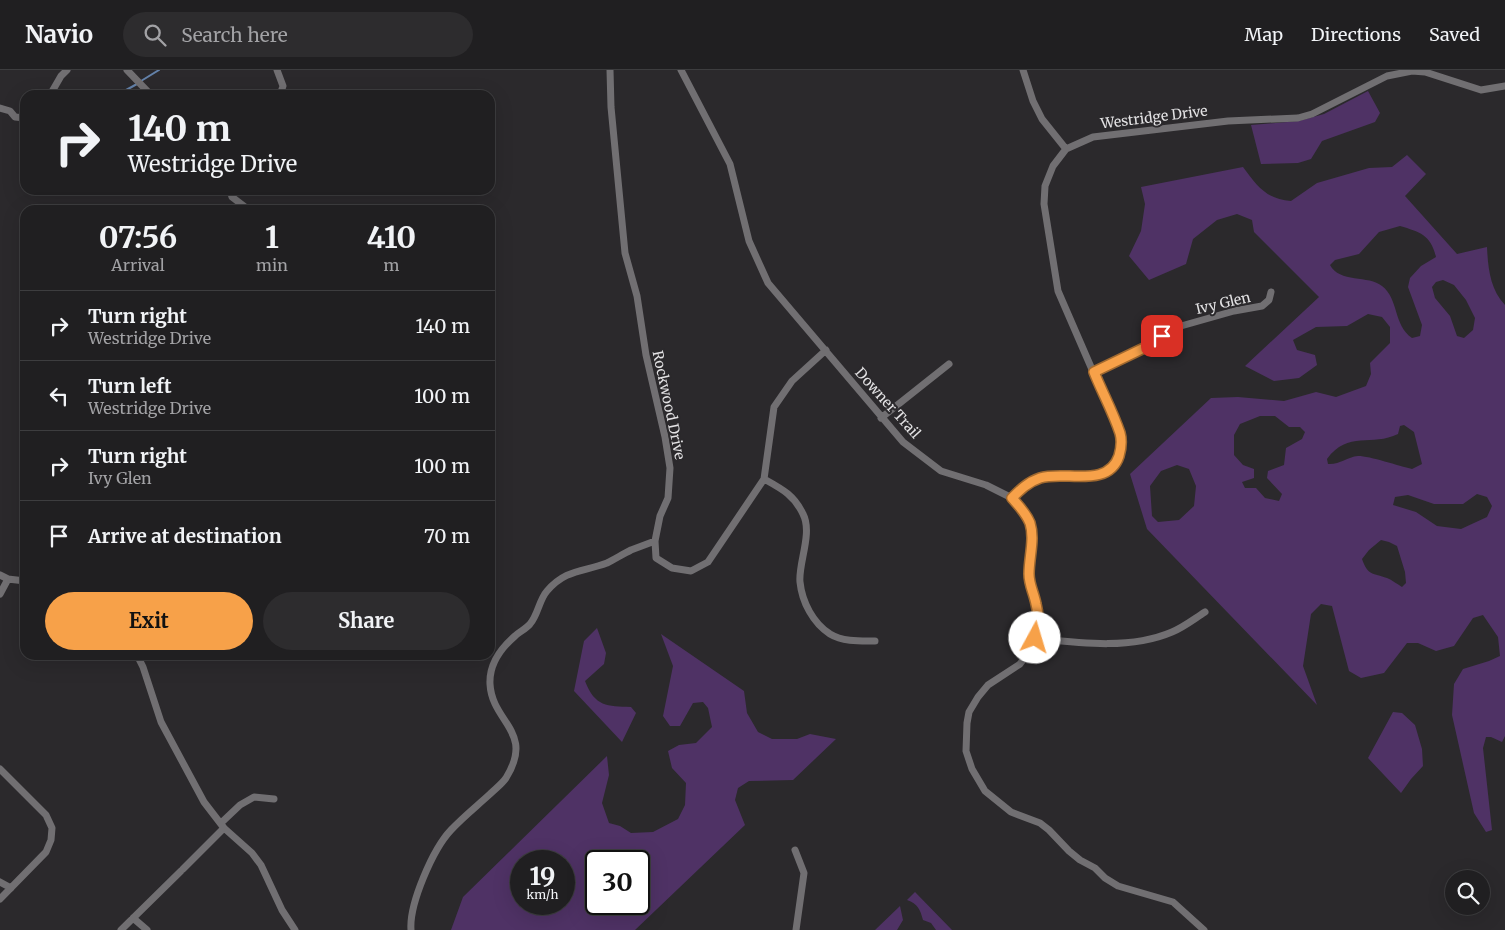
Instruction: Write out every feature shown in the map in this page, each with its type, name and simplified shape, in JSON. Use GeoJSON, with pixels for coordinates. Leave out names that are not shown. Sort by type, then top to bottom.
{"type":"FeatureCollection","features":[{"type":"Feature","properties":{"kind":"street"},"geometry":{"type":"LineString","coordinates":[[53,90],[67,70]]}},
{"type":"Feature","properties":{"kind":"street"},"geometry":{"type":"LineString","coordinates":[[127,70],[146,90]]}},
{"type":"Feature","properties":{"kind":"street"},"geometry":{"type":"LineString","coordinates":[[277,70],[283,86],[282,90]]}},
{"type":"Feature","properties":{"kind":"street","name":"Rockwood Drive"},"geometry":{"type":"LineString","coordinates":[[610,70],[611,107],[625,253],[637,296],[646,355],[665,437],[670,468],[668,498],[660,516],[656,541],[656,558],[672,568],[691,571],[708,562],[764,479],[774,407],[792,382],[826,350]]}},
{"type":"Feature","properties":{"kind":"street","name":"Downer Trail"},"geometry":{"type":"LineString","coordinates":[[681,70],[730,164],[748,241],[768,283],[903,442],[941,471],[986,485],[1012,498],[1025,513],[1030,524],[1032,542],[1029,574],[1030,587],[1036,604],[1038,619],[1035,638],[1020,664],[988,685],[969,712],[965,733],[966,751],[972,769],[985,791],[1012,812],[1040,823],[1068,851],[1095,868],[1105,878],[1118,886],[1173,902],[1204,930]]}},
{"type":"Feature","properties":{"kind":"street"},"geometry":{"type":"LineString","coordinates":[[1023,70],[1033,101],[1042,119],[1066,149]]}},
{"type":"Feature","properties":{"kind":"street","name":"Westridge Drive"},"geometry":{"type":"LineString","coordinates":[[1012,498],[1025,485],[1041,478],[1100,475],[1111,469],[1118,460],[1121,449],[1120,434],[1058,291],[1044,204],[1045,186],[1052,166],[1066,149],[1093,137],[1228,121],[1298,118],[1312,114],[1387,76],[1412,71],[1425,72],[1481,90],[1505,86]]}},
{"type":"Feature","properties":{"kind":"street"},"geometry":{"type":"LineString","coordinates":[[0,108],[10,111],[15,118],[20,118]]}},
{"type":"Feature","properties":{"kind":"street"},"geometry":{"type":"LineString","coordinates":[[231,195],[242,205]]}},
{"type":"Feature","properties":{"kind":"street","name":"Ivy Glen"},"geometry":{"type":"LineString","coordinates":[[1094,372],[1144,348],[1180,326],[1234,311],[1251,310],[1262,306],[1268,300],[1270,292]]}},
{"type":"Feature","properties":{"kind":"street"},"geometry":{"type":"LineString","coordinates":[[881,418],[949,364]]}},
{"type":"Feature","properties":{"kind":"street"},"geometry":{"type":"LineString","coordinates":[[764,479],[789,493],[804,515],[806,538],[800,582],[809,613],[830,634],[854,641],[875,641]]}},
{"type":"Feature","properties":{"kind":"street"},"geometry":{"type":"LineString","coordinates":[[411,930],[410,919],[414,901],[437,849],[450,831],[505,780],[513,764],[516,748],[513,731],[494,704],[490,685],[491,668],[500,650],[530,624],[545,593],[557,580],[572,572],[588,570],[609,562],[630,550],[656,541]]}},
{"type":"Feature","properties":{"kind":"street"},"geometry":{"type":"LineString","coordinates":[[0,575],[8,579],[20,580]]}},
{"type":"Feature","properties":{"kind":"street"},"geometry":{"type":"LineString","coordinates":[[0,594],[8,579]]}},
{"type":"Feature","properties":{"kind":"street"},"geometry":{"type":"LineString","coordinates":[[1035,638],[1084,643],[1145,640],[1172,632],[1205,612]]}},
{"type":"Feature","properties":{"kind":"street"},"geometry":{"type":"LineString","coordinates":[[140,660],[161,722],[204,802],[222,826],[252,853],[261,865],[282,910],[295,930]]}},
{"type":"Feature","properties":{"kind":"street"},"geometry":{"type":"LineString","coordinates":[[0,769],[46,815],[52,828],[51,840],[46,852],[0,899]]}},
{"type":"Feature","properties":{"kind":"street"},"geometry":{"type":"LineString","coordinates":[[121,930],[182,870],[240,805],[254,797],[274,799]]}},
{"type":"Feature","properties":{"kind":"street"},"geometry":{"type":"LineString","coordinates":[[795,850],[804,873],[796,930]]}},
{"type":"Feature","properties":{"kind":"street"},"geometry":{"type":"LineString","coordinates":[[0,882],[11,888]]}},
{"type":"Feature","properties":{"kind":"street"},"geometry":{"type":"LineString","coordinates":[[134,918],[147,930]]}},
{"type":"Feature","properties":{"kind":"shaded area"},"geometry":{"type":"Polygon","coordinates":[[[1368,91],[1380,113],[1375,122],[1322,141],[1311,159],[1298,163],[1261,164],[1251,125],[1299,121],[1324,114],[1368,91]]]}},
{"type":"Feature","properties":{"kind":"shaded area"},"geometry":{"type":"Polygon","coordinates":[[[1407,155],[1426,174],[1405,196],[1457,254],[1487,247],[1489,270],[1493,285],[1505,305],[1505,736],[1502,742],[1486,737],[1483,748],[1492,830],[1486,832],[1474,813],[1452,715],[1454,684],[1463,669],[1500,656],[1498,637],[1483,615],[1473,618],[1454,646],[1436,651],[1418,643],[1407,643],[1384,673],[1361,678],[1349,671],[1332,606],[1321,604],[1311,614],[1303,666],[1317,705],[1147,529],[1130,474],[1211,398],[1238,397],[1284,401],[1316,392],[1336,397],[1366,386],[1371,374],[1370,363],[1390,343],[1390,327],[1382,317],[1368,314],[1347,326],[1316,327],[1293,340],[1297,350],[1315,355],[1317,365],[1299,378],[1274,381],[1245,366],[1319,297],[1254,232],[1252,220],[1237,214],[1217,220],[1193,239],[1186,264],[1149,280],[1129,256],[1141,231],[1145,204],[1141,187],[1243,167],[1263,190],[1275,198],[1291,201],[1317,183],[1369,168],[1392,167],[1407,155]],[[1400,226],[1379,232],[1359,254],[1335,260],[1330,265],[1334,271],[1347,277],[1370,281],[1382,286],[1391,298],[1406,333],[1412,338],[1420,336],[1422,325],[1408,287],[1410,278],[1421,266],[1436,257],[1434,250],[1424,235],[1407,228],[1400,226]],[[1443,280],[1436,282],[1432,287],[1435,298],[1450,316],[1457,336],[1464,338],[1473,330],[1475,318],[1466,300],[1454,285],[1443,280]],[[1260,416],[1240,424],[1234,435],[1234,455],[1243,465],[1254,469],[1254,478],[1242,482],[1245,488],[1256,488],[1265,498],[1279,501],[1282,494],[1267,478],[1268,471],[1284,465],[1286,448],[1302,439],[1305,432],[1300,427],[1289,427],[1275,416],[1260,416]],[[1404,425],[1400,426],[1398,434],[1388,438],[1361,440],[1343,445],[1335,450],[1327,459],[1328,464],[1363,456],[1412,469],[1422,464],[1414,432],[1404,425]],[[1177,465],[1161,471],[1150,486],[1152,516],[1158,522],[1179,520],[1194,506],[1196,486],[1189,469],[1177,465]],[[1477,494],[1463,504],[1434,504],[1408,495],[1395,497],[1393,505],[1416,512],[1437,526],[1461,529],[1487,517],[1492,506],[1487,497],[1477,494]],[[1381,540],[1362,559],[1366,568],[1372,573],[1389,579],[1402,587],[1406,583],[1405,572],[1397,546],[1381,540]]]}},
{"type":"Feature","properties":{"kind":"shaded area"},"geometry":{"type":"Polygon","coordinates":[[[597,628],[606,653],[604,664],[585,681],[593,696],[598,700],[609,705],[631,707],[636,713],[622,742],[574,691],[584,641],[597,628]]]}},
{"type":"Feature","properties":{"kind":"shaded area"},"geometry":{"type":"Polygon","coordinates":[[[661,634],[744,691],[747,713],[758,732],[772,739],[797,739],[810,734],[836,739],[793,780],[749,781],[738,788],[735,800],[745,825],[635,930],[451,930],[463,897],[510,851],[510,915],[575,915],[575,850],[511,850],[607,756],[609,775],[602,803],[609,823],[620,826],[631,833],[653,832],[678,819],[685,805],[686,783],[672,768],[668,751],[679,745],[696,743],[712,727],[708,708],[703,702],[693,703],[680,726],[670,726],[663,716],[673,666],[661,634]]]}},
{"type":"Feature","properties":{"kind":"shaded area"},"geometry":{"type":"Polygon","coordinates":[[[1393,712],[1402,713],[1415,725],[1422,749],[1423,766],[1401,793],[1368,758],[1393,712]]]}},
{"type":"Feature","properties":{"kind":"shaded area"},"geometry":{"type":"Polygon","coordinates":[[[915,892],[952,930],[936,930],[931,923],[923,920],[918,907],[907,900],[915,892]]]}},
{"type":"Feature","properties":{"kind":"shaded area"},"geometry":{"type":"Polygon","coordinates":[[[900,906],[903,920],[897,930],[875,930],[900,906]]]}},
{"type":"Feature","properties":{"kind":"waterway"},"geometry":{"type":"LineString","coordinates":[[141,81],[159,70]]}},
{"type":"Feature","properties":{"kind":"waterway"},"geometry":{"type":"LineString","coordinates":[[126,90],[137,84]]}},
{"type":"Feature","properties":{"kind":"route"},"geometry":{"type":"LineString","coordinates":[[1035,638],[1038,619],[1036,604],[1030,587],[1029,574],[1032,542],[1030,524],[1025,513],[1012,498],[1025,485],[1041,478],[1100,475],[1111,469],[1118,460],[1121,449],[1120,434],[1094,372],[1144,348],[1162,336]]}}]}
